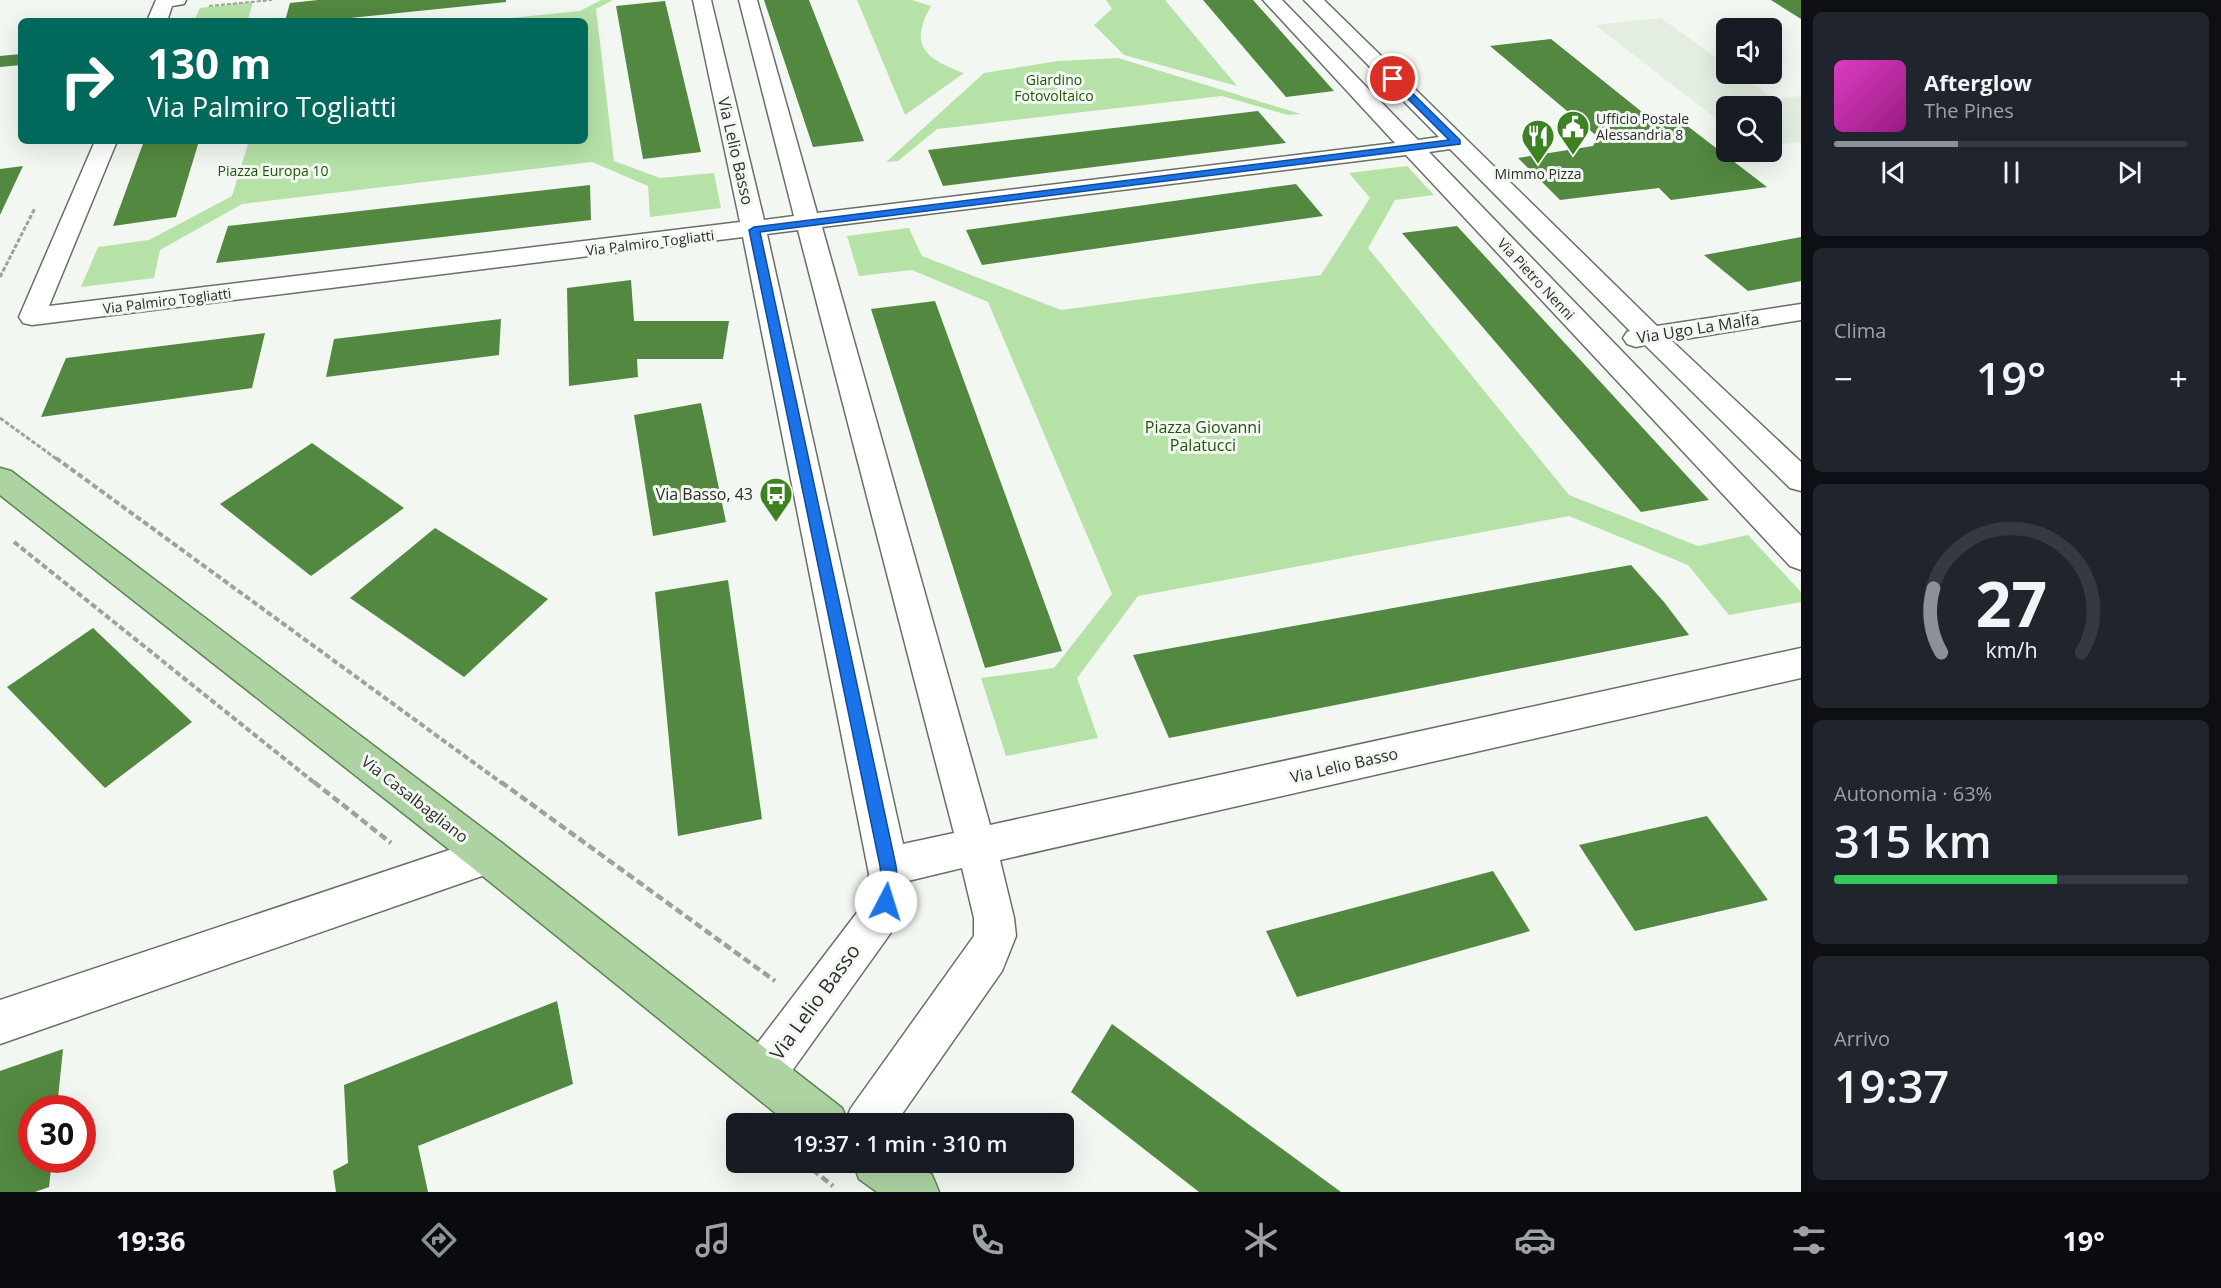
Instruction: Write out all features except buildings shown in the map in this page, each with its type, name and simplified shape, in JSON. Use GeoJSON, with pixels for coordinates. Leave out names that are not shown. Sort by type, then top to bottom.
{"type":"FeatureCollection","features":[{"type":"Feature","properties":{"kind":"main road","name":"Via Casalbagliano"},"geometry":{"type":"LineString","coordinates":[[0,479],[488,856],[812,1113]]}},
{"type":"Feature","properties":{"kind":"main road"},"geometry":{"type":"LineString","coordinates":[[890,1173],[915,1192]]}},
{"type":"Feature","properties":{"kind":"street"},"geometry":{"type":"LineString","coordinates":[[158,18],[165,1],[177,0]]}},
{"type":"Feature","properties":{"kind":"street","name":"Via Lelio Basso"},"geometry":{"type":"LineString","coordinates":[[702,0],[754,230],[888,866],[890,886],[886,902],[876,920],[763,1073]]}},
{"type":"Feature","properties":{"kind":"street"},"geometry":{"type":"LineString","coordinates":[[748,0],[977,847],[994,918],[994,936],[987,956],[875,1113]]}},
{"type":"Feature","properties":{"kind":"street","name":"Via Pietro Nenni"},"geometry":{"type":"LineString","coordinates":[[1272,0],[1801,557]]}},
{"type":"Feature","properties":{"kind":"street"},"geometry":{"type":"LineString","coordinates":[[1313,0],[1651,336],[1801,480]]}},
{"type":"Feature","properties":{"kind":"street","name":"Via Palmiro Togliatti"},"geometry":{"type":"LineString","coordinates":[[105,144],[32,317],[808,224],[1456,142]]}},
{"type":"Feature","properties":{"kind":"street","name":"Via Ugo La Malfa"},"geometry":{"type":"LineString","coordinates":[[1596,342],[1651,336],[1801,312]]}},
{"type":"Feature","properties":{"kind":"street","name":"Via Lelio Basso"},"geometry":{"type":"LineString","coordinates":[[888,866],[1801,663]]}},
{"type":"Feature","properties":{"kind":"street"},"geometry":{"type":"LineString","coordinates":[[0,1022],[488,856]]}},
{"type":"Feature","properties":{"kind":"path"},"geometry":{"type":"LineString","coordinates":[[206,6],[272,0]]}},
{"type":"Feature","properties":{"kind":"path"},"geometry":{"type":"LineString","coordinates":[[0,418],[783,987]]}},
{"type":"Feature","properties":{"kind":"path"},"geometry":{"type":"LineString","coordinates":[[9,538],[371,828],[435,874]]}},
{"type":"Feature","properties":{"kind":"path"},"geometry":{"type":"LineString","coordinates":[[817,1173],[841,1192]]}},
{"type":"Feature","properties":{"kind":"shaded area"},"geometry":{"type":"Polygon","coordinates":[[[1661,18],[1716,58],[1716,84],[1753,84],[1771,96],[1716,96],[1716,118],[1595,25],[1661,18]]]}},
{"type":"Feature","properties":{"kind":"shaded area"},"geometry":{"type":"Polygon","coordinates":[[[1801,96],[1801,142],[1782,144],[1782,98],[1801,96]]]}},
{"type":"Feature","properties":{"kind":"green space","name":"Piazza Europa 10"},"geometry":{"type":"Polygon","coordinates":[[[601,0],[613,0],[596,9],[614,161],[660,178],[714,173],[721,208],[650,217],[648,186],[592,162],[242,204],[160,250],[154,278],[81,287],[98,247],[149,240],[232,196],[248,144],[588,144],[588,18],[509,18],[580,11],[601,0]]]}},
{"type":"Feature","properties":{"kind":"green space"},"geometry":{"type":"Polygon","coordinates":[[[857,0],[912,0],[931,6],[924,20],[921,41],[931,56],[964,73],[905,115],[857,0]]]}},
{"type":"Feature","properties":{"kind":"green space","name":"Giardino Fotovoltaico"},"geometry":{"type":"Polygon","coordinates":[[[1106,0],[1165,0],[1237,86],[1124,55],[1094,25],[1112,9],[1106,0]]]}},
{"type":"Feature","properties":{"kind":"green space"},"geometry":{"type":"Polygon","coordinates":[[[253,2],[248,18],[195,18],[200,8],[253,2]]]}},
{"type":"Feature","properties":{"kind":"green space","name":"Giardino Fotovoltaico"},"geometry":{"type":"Polygon","coordinates":[[[1118,58],[1301,114],[1288,115],[1222,96],[937,129],[898,161],[886,162],[984,73],[1058,61],[1118,58]]]}},
{"type":"Feature","properties":{"kind":"green space","name":"Piazza Giovanni Palatucci"},"geometry":{"type":"Polygon","coordinates":[[[1407,166],[1434,195],[1395,200],[1368,248],[1569,495],[1698,546],[1748,535],[1801,592],[1801,602],[1729,615],[1688,565],[1569,516],[1138,596],[1077,678],[1098,738],[1006,756],[981,678],[1054,668],[1112,594],[988,302],[912,270],[859,276],[847,236],[909,228],[922,256],[1061,310],[1321,275],[1370,198],[1349,173],[1407,166]]]}},
{"type":"Feature","properties":{"kind":"place","name":"Ufficio Postale Alessandria 8"},"geometry":{"type":"Point","coordinates":[1573,156]}},
{"type":"Feature","properties":{"kind":"place","name":"Mimmo Pizza"},"geometry":{"type":"Point","coordinates":[1538,165]}},
{"type":"Feature","properties":{"kind":"place","name":"Via Basso, 43"},"geometry":{"type":"Point","coordinates":[776,523]}},
{"type":"Feature","properties":{"kind":"route"},"geometry":{"type":"LineString","coordinates":[[886,902],[890,886],[888,866],[754,230],[1456,142],[1393,79]]}}]}
